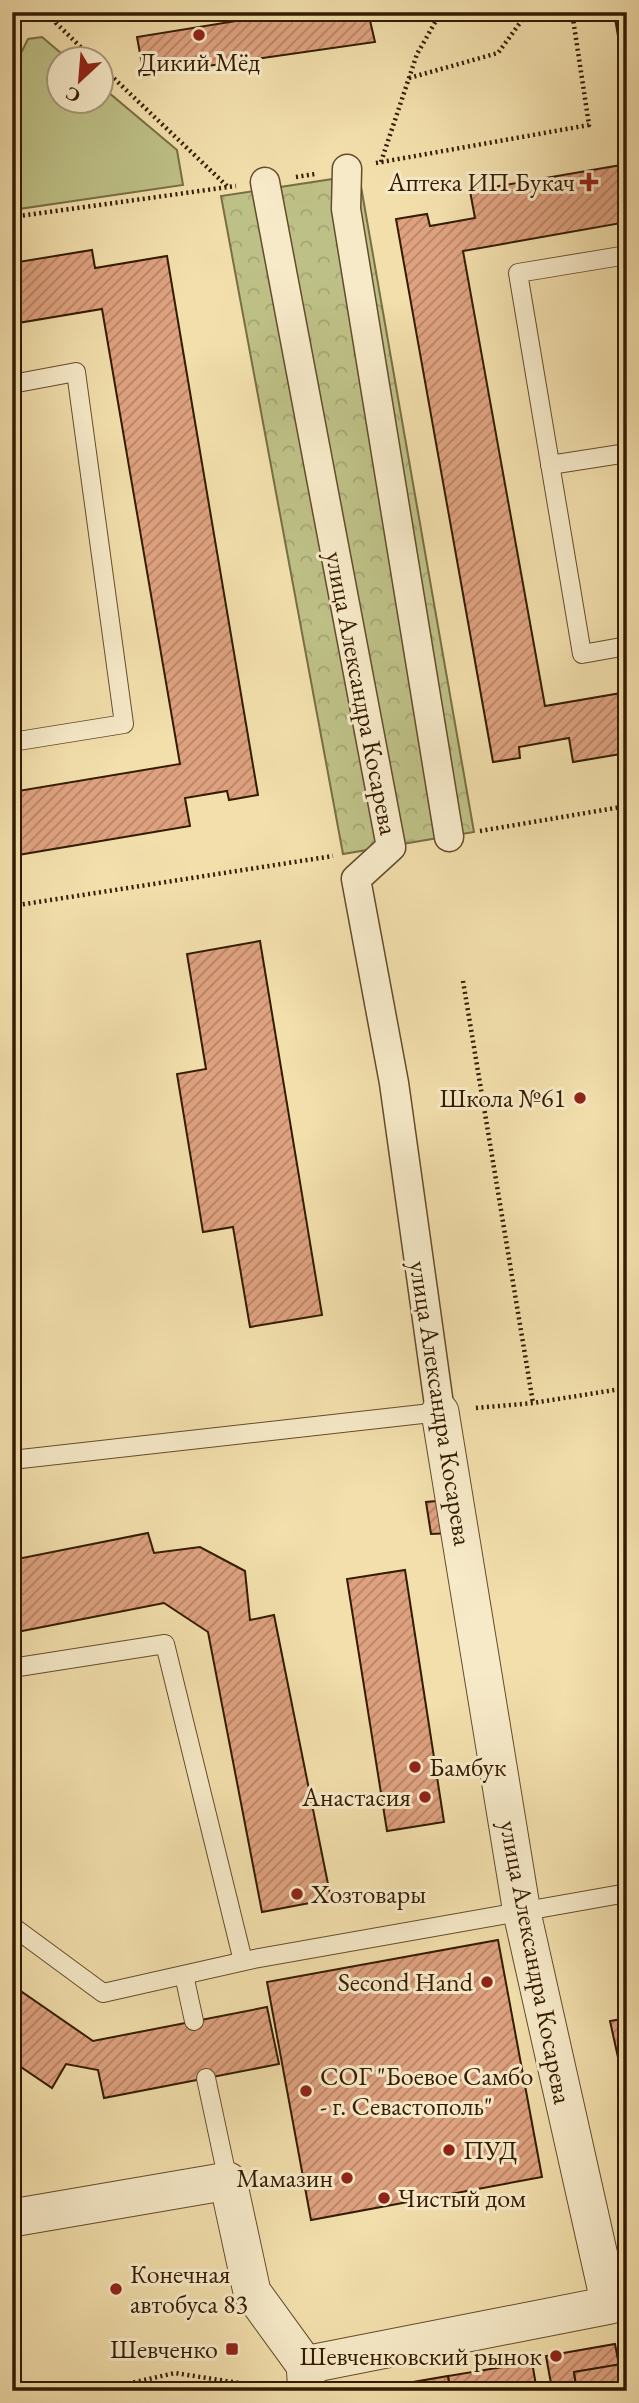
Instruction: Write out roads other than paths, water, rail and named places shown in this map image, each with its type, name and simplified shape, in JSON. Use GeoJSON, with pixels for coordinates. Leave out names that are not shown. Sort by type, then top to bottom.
{"type":"FeatureCollection","features":[{"type":"Feature","properties":{"kind":"street"},"geometry":{"type":"LineString","coordinates":[[347,169],[345,209],[449,837]]}},
{"type":"Feature","properties":{"kind":"street","name":"улица Александра Косарева"},"geometry":{"type":"LineString","coordinates":[[265,183],[391,847],[356,879],[394,1083],[440,1412],[522,1913],[610,2305],[296,2382]]}},
{"type":"Feature","properties":{"kind":"street"},"geometry":{"type":"LineString","coordinates":[[12,2218],[228,2181],[252,2292],[296,2382]]}},
{"type":"Feature","properties":{"kind":"lane"},"geometry":{"type":"LineString","coordinates":[[627,255],[518,273],[582,654],[627,646]]}},
{"type":"Feature","properties":{"kind":"lane"},"geometry":{"type":"LineString","coordinates":[[12,384],[76,372],[124,724],[12,742]]}},
{"type":"Feature","properties":{"kind":"lane"},"geometry":{"type":"LineString","coordinates":[[550,465],[627,453]]}},
{"type":"Feature","properties":{"kind":"lane"},"geometry":{"type":"LineString","coordinates":[[12,1460],[440,1412]]}},
{"type":"Feature","properties":{"kind":"lane"},"geometry":{"type":"LineString","coordinates":[[12,1668],[165,1644],[243,1961]]}},
{"type":"Feature","properties":{"kind":"lane"},"geometry":{"type":"LineString","coordinates":[[12,1926],[103,1993],[243,1961],[627,1893]]}},
{"type":"Feature","properties":{"kind":"lane"},"geometry":{"type":"LineString","coordinates":[[184,1975],[194,2021]]}},
{"type":"Feature","properties":{"kind":"lane"},"geometry":{"type":"LineString","coordinates":[[206,2078],[228,2181]]}},
{"type":"Feature","properties":{"kind":"place","name":"Дикий Мёд"},"geometry":{"type":"Point","coordinates":[199,35]}},
{"type":"Feature","properties":{"kind":"place","name":"Аптека ИП Букач"},"geometry":{"type":"Point","coordinates":[589,182]}},
{"type":"Feature","properties":{"kind":"place","name":"Школа №61"},"geometry":{"type":"Point","coordinates":[580,1098]}},
{"type":"Feature","properties":{"kind":"place","name":"Бамбук"},"geometry":{"type":"Point","coordinates":[415,1767]}},
{"type":"Feature","properties":{"kind":"place","name":"Анастасия"},"geometry":{"type":"Point","coordinates":[425,1797]}},
{"type":"Feature","properties":{"kind":"place","name":"Хозтовары"},"geometry":{"type":"Point","coordinates":[297,1894]}},
{"type":"Feature","properties":{"kind":"place","name":"Second Hand"},"geometry":{"type":"Point","coordinates":[487,1982]}},
{"type":"Feature","properties":{"kind":"place","name":"СОГ \"Боевое Самбо - г. Севастополь\""},"geometry":{"type":"Point","coordinates":[306,2091]}},
{"type":"Feature","properties":{"kind":"place","name":"ПУД"},"geometry":{"type":"Point","coordinates":[449,2150]}},
{"type":"Feature","properties":{"kind":"place","name":"Мамазин"},"geometry":{"type":"Point","coordinates":[347,2178]}},
{"type":"Feature","properties":{"kind":"place","name":"Чистый дом"},"geometry":{"type":"Point","coordinates":[384,2198]}},
{"type":"Feature","properties":{"kind":"place","name":"Конечная автобуса 83"},"geometry":{"type":"Point","coordinates":[116,2289]}},
{"type":"Feature","properties":{"kind":"place","name":"Шевченко"},"geometry":{"type":"Point","coordinates":[232,2349]}},
{"type":"Feature","properties":{"kind":"place","name":"Шевченковский рынок"},"geometry":{"type":"Point","coordinates":[556,2356]}}]}
